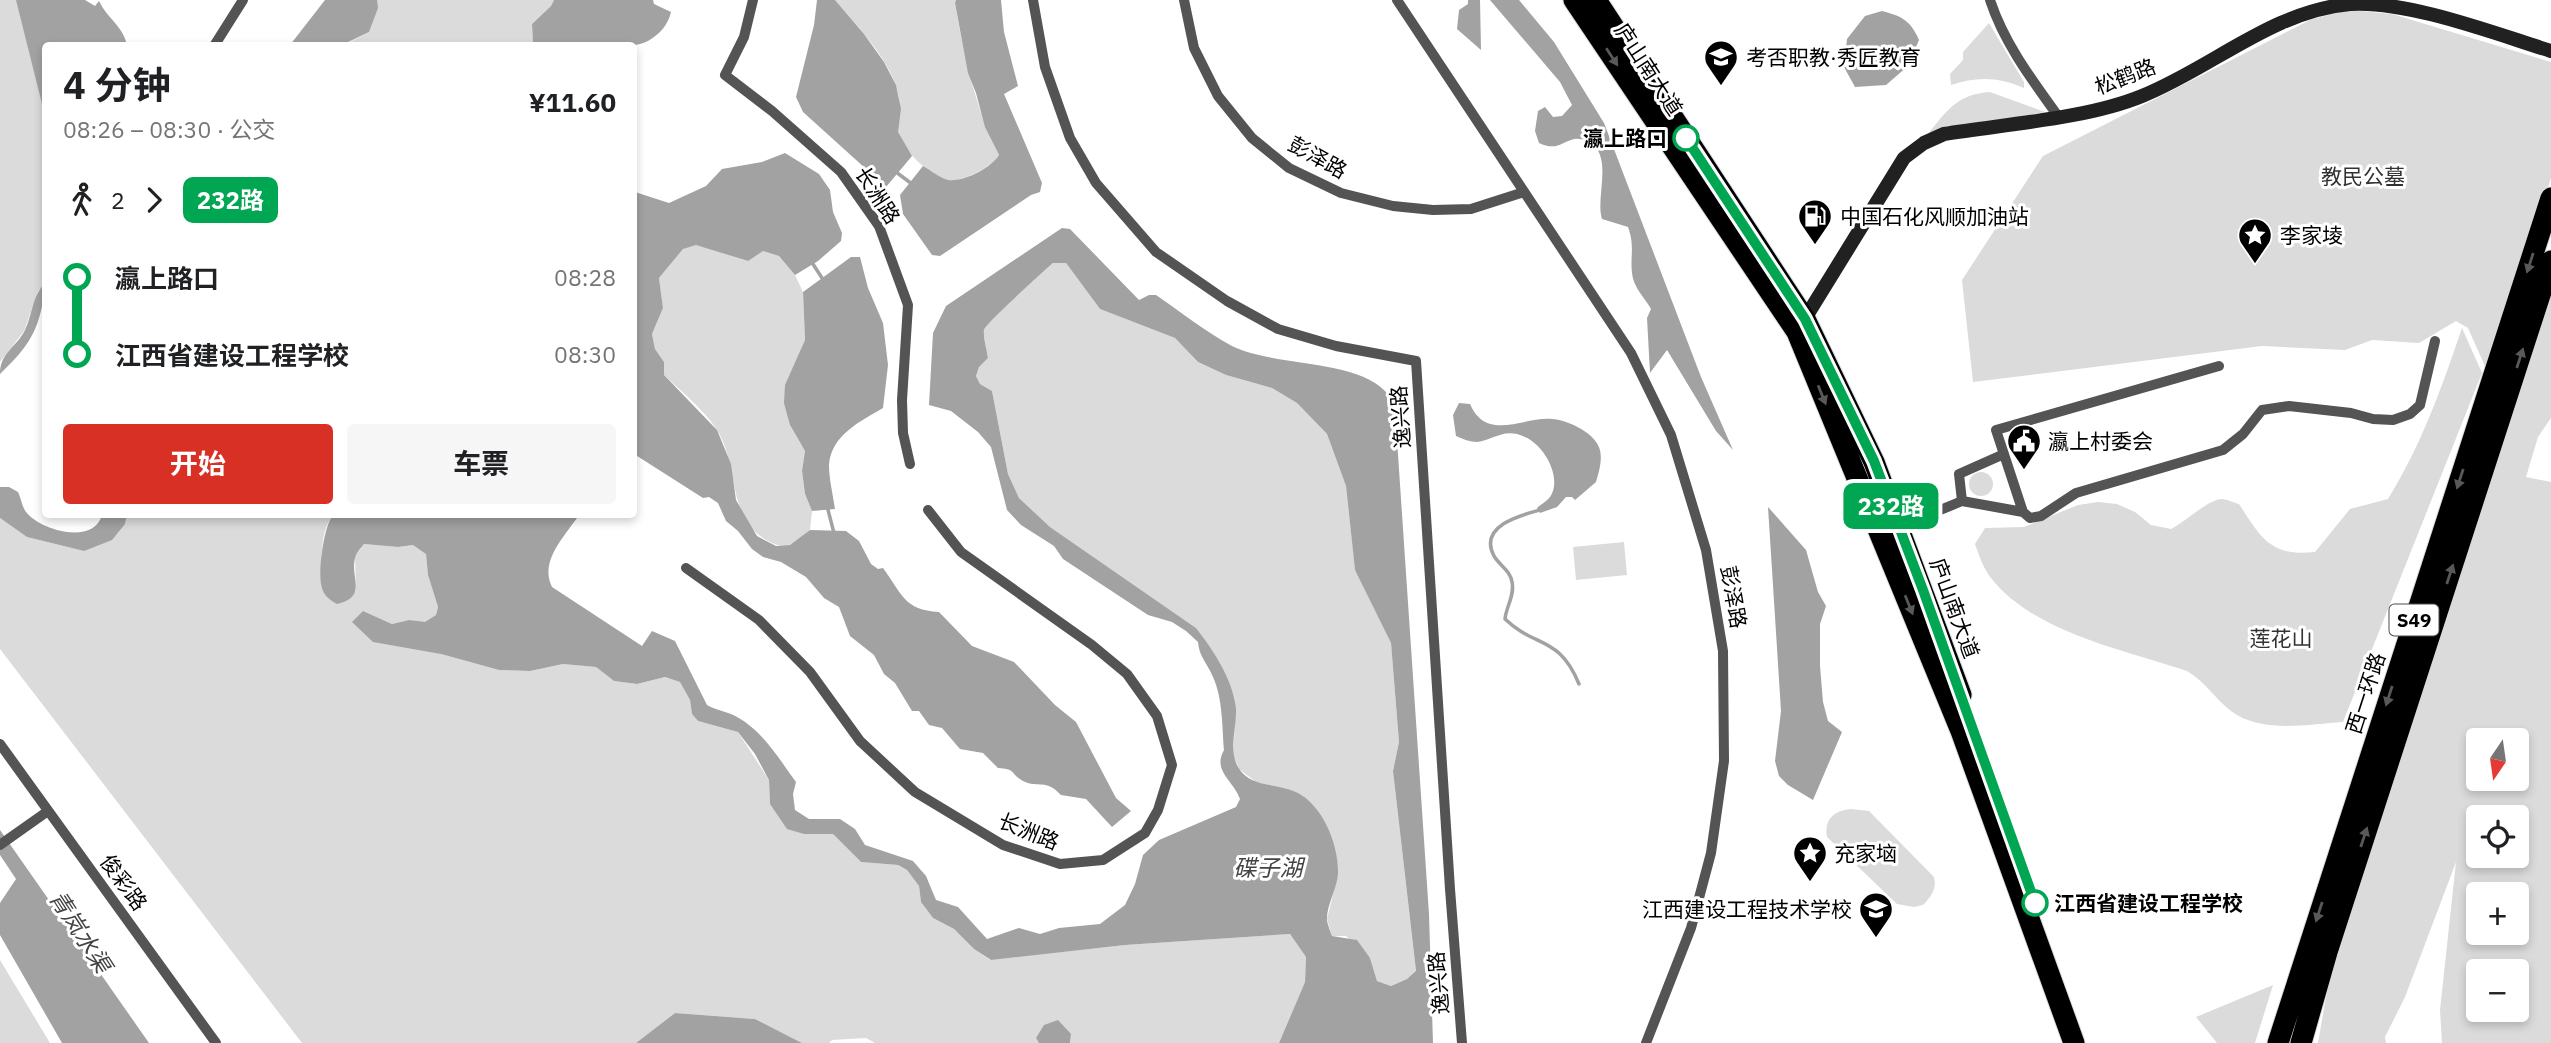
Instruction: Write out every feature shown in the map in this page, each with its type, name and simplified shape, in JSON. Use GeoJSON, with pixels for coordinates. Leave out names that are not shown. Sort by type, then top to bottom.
{"type":"FeatureCollection","features":[{"type":"Feature","properties":{"kind":"highway","name":"庐山南大道"},"geometry":{"type":"LineString","coordinates":[[1574,0],[1801,326],[1961,731],[2074,1043]]}},
{"type":"Feature","properties":{"kind":"highway","name":"庐山南大道"},"geometry":{"type":"LineString","coordinates":[[1596,0],[1801,326],[1874,461],[2086,1043]]}},
{"type":"Feature","properties":{"kind":"highway","name":"西一环路"},"geometry":{"type":"LineString","coordinates":[[2278,1043],[2551,198]]}},
{"type":"Feature","properties":{"kind":"highway","name":"西一环路"},"geometry":{"type":"LineString","coordinates":[[2301,1043],[2327,952],[2551,261]]}},
{"type":"Feature","properties":{"kind":"highway"},"geometry":{"type":"LineString","coordinates":[[2314,1043],[2327,952]]}},
{"type":"Feature","properties":{"kind":"main road"},"geometry":{"type":"LineString","coordinates":[[2287,20],[2325,0]]}},
{"type":"Feature","properties":{"kind":"main road","name":"松鹤路"},"geometry":{"type":"LineString","coordinates":[[1801,326],[1904,158],[1924,143],[1944,134],[2100,109],[2143,96],[2287,20],[2319,9],[2352,4],[2403,8],[2551,51]]}},
{"type":"Feature","properties":{"kind":"street"},"geometry":{"type":"LineString","coordinates":[[217,42],[243,0]]}},
{"type":"Feature","properties":{"kind":"street","name":"长洲路"},"geometry":{"type":"LineString","coordinates":[[753,0],[744,37],[725,75],[772,111],[841,172],[879,226],[908,305],[902,400],[903,433],[910,464]]}},
{"type":"Feature","properties":{"kind":"street","name":"逸兴路"},"geometry":{"type":"LineString","coordinates":[[1033,0],[1045,67],[1070,138],[1096,183],[1156,252],[1227,301],[1278,329],[1336,346],[1416,361],[1462,1043]]}},
{"type":"Feature","properties":{"kind":"street","name":"彭泽路"},"geometry":{"type":"LineString","coordinates":[[1184,0],[1194,48],[1219,96],[1252,138],[1289,168],[1341,193],[1393,206],[1433,211],[1471,209],[1524,192]]}},
{"type":"Feature","properties":{"kind":"street","name":"彭泽路"},"geometry":{"type":"LineString","coordinates":[[1397,0],[1631,353],[1671,435],[1706,550],[1723,651],[1724,761],[1711,853],[1691,928],[1646,1043]]}},
{"type":"Feature","properties":{"kind":"street"},"geometry":{"type":"LineString","coordinates":[[1990,0],[1995,15],[2024,68],[2058,116]]}},
{"type":"Feature","properties":{"kind":"street"},"geometry":{"type":"LineString","coordinates":[[1899,527],[1962,501],[2023,512],[2030,518],[2041,516],[2076,493],[2223,450],[2243,434],[2262,410],[2290,405],[2393,420],[2410,414],[2420,405],[2435,341]]}},
{"type":"Feature","properties":{"kind":"street"},"geometry":{"type":"LineString","coordinates":[[2023,512],[1996,430],[2219,366]]}},
{"type":"Feature","properties":{"kind":"street"},"geometry":{"type":"LineString","coordinates":[[1962,501],[1959,474],[2004,454]]}},
{"type":"Feature","properties":{"kind":"street","name":"长洲路"},"geometry":{"type":"LineString","coordinates":[[686,568],[759,620],[810,672],[860,741],[915,792],[1003,845],[1060,864],[1103,860],[1145,833],[1158,810],[1172,765],[1157,716],[1127,674],[1092,645],[961,552],[928,510]]}},
{"type":"Feature","properties":{"kind":"street","name":"俊彩路"},"geometry":{"type":"LineString","coordinates":[[0,744],[216,1043]]}},
{"type":"Feature","properties":{"kind":"street"},"geometry":{"type":"LineString","coordinates":[[0,845],[48,811]]}},
{"type":"Feature","properties":{"kind":"green space"},"geometry":{"type":"Polygon","coordinates":[[[0,0],[16,0],[42,103],[42,287],[38,291],[24,331],[0,362],[0,0]]]}},
{"type":"Feature","properties":{"kind":"green space"},"geometry":{"type":"Polygon","coordinates":[[[377,0],[554,0],[532,24],[533,42],[350,42],[369,32],[377,0]]]}},
{"type":"Feature","properties":{"kind":"green space"},"geometry":{"type":"Polygon","coordinates":[[[835,0],[956,0],[958,23],[971,81],[999,155],[995,160],[976,173],[953,180],[940,177],[917,161],[900,139],[899,100],[896,86],[884,60],[835,0]]]}},
{"type":"Feature","properties":{"kind":"green space","name":"教民公墓"},"geometry":{"type":"Polygon","coordinates":[[[2350,10],[2392,14],[2551,62],[2551,178],[2488,373],[2468,328],[2456,321],[2419,343],[2372,340],[2345,350],[2262,346],[1973,382],[1962,280],[2043,156],[2312,19],[2350,10]]]}},
{"type":"Feature","properties":{"kind":"green space"},"geometry":{"type":"Polygon","coordinates":[[[1989,23],[2024,82],[2024,88],[1988,79],[1951,85],[1950,74],[1963,60],[1963,52],[1989,23]]]}},
{"type":"Feature","properties":{"kind":"green space"},"geometry":{"type":"Polygon","coordinates":[[[1990,92],[2045,112],[1928,134],[1961,100],[1990,92]]]}},
{"type":"Feature","properties":{"kind":"green space"},"geometry":{"type":"Polygon","coordinates":[[[696,244],[747,261],[763,251],[779,256],[795,275],[803,292],[805,340],[797,360],[790,425],[805,451],[802,471],[805,494],[812,511],[810,530],[790,545],[772,543],[747,522],[740,508],[729,461],[717,430],[699,408],[664,375],[664,362],[655,349],[652,334],[663,308],[659,278],[683,249],[696,244]]]}},
{"type":"Feature","properties":{"kind":"green space"},"geometry":{"type":"Polygon","coordinates":[[[1053,263],[1066,263],[1100,309],[1175,338],[1198,362],[1226,375],[1272,388],[1297,403],[1327,434],[1346,486],[1355,569],[1391,643],[1399,742],[1393,771],[1416,972],[1407,979],[1391,986],[1377,981],[1370,958],[1346,936],[1332,936],[1327,919],[1338,874],[1296,792],[1256,782],[1239,769],[1233,754],[1236,710],[1196,628],[1050,527],[1019,498],[1008,474],[992,391],[980,384],[976,376],[979,367],[988,358],[984,330],[1053,263]]]}},
{"type":"Feature","properties":{"kind":"green space"},"geometry":{"type":"Polygon","coordinates":[[[2551,284],[2551,418],[2538,437],[2526,477],[2551,482],[2551,1043],[2442,1043],[2440,1010],[2456,862],[2405,997],[2385,1037],[2386,1043],[2318,1043],[2334,950],[2551,284]]]}},
{"type":"Feature","properties":{"kind":"green space","name":"莲花山"},"geometry":{"type":"Polygon","coordinates":[[[2462,328],[2482,373],[2343,722],[2286,726],[2256,723],[2243,718],[2225,706],[2200,680],[2187,671],[2081,637],[2030,612],[2009,597],[1983,566],[1975,544],[1985,528],[2024,527],[2078,505],[2098,502],[2117,504],[2135,512],[2151,525],[2171,529],[2211,503],[2222,499],[2239,504],[2254,527],[2277,548],[2300,553],[2315,552],[2350,509],[2388,499],[2421,437],[2462,328]]]}},
{"type":"Feature","properties":{"kind":"green space"},"geometry":{"type":"Polygon","coordinates":[[[1981,472],[1989,476],[1993,484],[1989,492],[1981,496],[1973,492],[1969,484],[1973,476],[1981,472]]]}},
{"type":"Feature","properties":{"kind":"green space"},"geometry":{"type":"Polygon","coordinates":[[[0,518],[27,537],[84,551],[125,524],[126,518],[331,518],[323,539],[321,586],[356,591],[355,556],[364,544],[398,547],[413,545],[426,553],[428,575],[438,607],[436,615],[425,623],[409,620],[392,624],[363,611],[441,654],[499,670],[530,671],[563,664],[596,667],[614,681],[637,684],[665,677],[680,682],[690,700],[692,714],[698,721],[738,732],[769,780],[770,804],[804,834],[833,834],[861,862],[898,865],[907,870],[919,886],[921,902],[933,918],[954,929],[974,949],[990,960],[1125,945],[1290,934],[1306,957],[1305,982],[1279,1043],[1070,1043],[1071,1034],[1036,1038],[1039,1043],[875,1043],[866,1038],[832,1040],[829,1043],[802,1043],[755,1019],[675,1013],[636,1043],[302,1043],[0,649],[0,518]]]}},
{"type":"Feature","properties":{"kind":"green space"},"geometry":{"type":"Polygon","coordinates":[[[1624,542],[1627,575],[1576,580],[1573,547],[1624,542]]]}},
{"type":"Feature","properties":{"kind":"green space"},"geometry":{"type":"Polygon","coordinates":[[[1850,809],[1869,811],[1934,877],[1933,892],[1923,905],[1914,907],[1897,904],[1827,837],[1828,821],[1831,817],[1850,809]]]}},
{"type":"Feature","properties":{"kind":"green space"},"geometry":{"type":"Polygon","coordinates":[[[0,960],[50,1043],[0,1043],[0,960]]]}},
{"type":"Feature","properties":{"kind":"green space"},"geometry":{"type":"Polygon","coordinates":[[[2273,985],[2255,1043],[2217,1043],[2196,1017],[2273,985]]]}},
{"type":"Feature","properties":{"kind":"water"},"geometry":{"type":"Polygon","coordinates":[[[16,0],[85,0],[95,6],[99,1],[126,42],[42,42],[42,104],[16,0]]]}},
{"type":"Feature","properties":{"kind":"water"},"geometry":{"type":"Polygon","coordinates":[[[325,0],[377,0],[378,8],[369,32],[348,42],[292,42],[325,0]]]}},
{"type":"Feature","properties":{"kind":"water"},"geometry":{"type":"Polygon","coordinates":[[[554,0],[653,0],[654,4],[671,12],[660,32],[648,41],[638,44],[533,42],[532,24],[554,0]]]}},
{"type":"Feature","properties":{"kind":"water"},"geometry":{"type":"Polygon","coordinates":[[[817,0],[835,0],[864,34],[896,85],[901,109],[898,132],[912,156],[886,187],[803,112],[796,97],[814,25],[817,0]]]}},
{"type":"Feature","properties":{"kind":"water"},"geometry":{"type":"Polygon","coordinates":[[[956,0],[1001,0],[1004,32],[1018,86],[1004,94],[1042,183],[1040,192],[1031,195],[940,256],[932,255],[903,214],[900,195],[923,166],[948,180],[962,179],[990,165],[999,155],[985,127],[968,73],[956,0]]]}},
{"type":"Feature","properties":{"kind":"water"},"geometry":{"type":"Polygon","coordinates":[[[1468,0],[1480,0],[1481,50],[1457,29],[1459,10],[1468,4],[1468,0]]]}},
{"type":"Feature","properties":{"kind":"water"},"geometry":{"type":"Polygon","coordinates":[[[1490,0],[1519,0],[1554,42],[1604,123],[1701,377],[1733,450],[1716,431],[1667,350],[1650,373],[1647,318],[1651,309],[1633,278],[1628,227],[1602,219],[1601,157],[1596,148],[1582,139],[1554,146],[1539,143],[1535,131],[1538,111],[1545,107],[1553,117],[1562,116],[1572,105],[1560,82],[1490,0]]]}},
{"type":"Feature","properties":{"kind":"water"},"geometry":{"type":"Polygon","coordinates":[[[1882,11],[1905,20],[1919,40],[1908,66],[1886,85],[1855,87],[1844,67],[1847,39],[1865,16],[1882,11]]]}},
{"type":"Feature","properties":{"kind":"water"},"geometry":{"type":"Polygon","coordinates":[[[785,153],[819,174],[830,190],[833,212],[842,233],[841,241],[818,261],[795,275],[779,256],[763,251],[748,261],[696,245],[683,249],[659,278],[663,308],[652,334],[655,349],[664,362],[664,375],[717,430],[731,464],[736,500],[757,536],[776,546],[790,545],[810,530],[846,531],[859,541],[871,564],[878,569],[883,568],[911,604],[927,611],[939,612],[972,646],[1014,662],[1055,705],[1076,722],[1116,798],[1131,811],[1112,827],[1086,799],[1061,795],[1046,785],[1023,781],[1011,771],[998,768],[983,753],[960,749],[942,728],[929,725],[919,711],[912,711],[895,683],[884,674],[874,655],[850,636],[839,607],[824,598],[806,577],[752,549],[726,521],[718,503],[709,497],[703,498],[637,456],[637,193],[669,203],[706,186],[722,169],[762,162],[785,153]]]}},
{"type":"Feature","properties":{"kind":"water","name":"碟子湖"},"geometry":{"type":"Polygon","coordinates":[[[1062,228],[1070,229],[1139,300],[1156,295],[1232,346],[1250,353],[1354,373],[1371,381],[1388,395],[1395,410],[1429,914],[1433,1043],[1279,1043],[1305,982],[1306,957],[1290,934],[1125,945],[991,960],[974,949],[954,929],[933,918],[921,902],[919,886],[907,870],[898,865],[861,862],[833,834],[804,834],[787,829],[770,804],[769,780],[755,754],[738,732],[698,721],[692,714],[690,700],[680,682],[665,677],[637,684],[614,681],[596,667],[563,664],[530,671],[499,670],[441,654],[373,642],[352,622],[363,611],[392,624],[409,620],[425,622],[436,615],[438,607],[428,575],[426,554],[413,545],[398,547],[364,544],[355,558],[356,586],[352,596],[337,604],[323,591],[320,572],[322,550],[331,518],[577,518],[551,558],[549,577],[552,587],[642,646],[652,631],[675,641],[707,705],[733,715],[755,730],[796,782],[793,794],[795,810],[809,819],[840,819],[855,829],[865,845],[913,861],[926,876],[936,900],[958,907],[987,939],[1019,928],[1040,934],[1059,928],[1100,924],[1125,905],[1135,884],[1143,855],[1159,840],[1236,807],[1240,799],[1225,776],[1221,764],[1224,750],[1219,694],[1198,642],[1186,631],[1172,622],[1148,615],[1063,559],[1054,546],[1021,525],[1007,510],[991,447],[978,432],[951,411],[929,405],[933,333],[946,306],[1062,228]],[[1053,263],[984,330],[988,358],[979,367],[976,376],[980,384],[992,391],[1008,474],[1019,498],[1050,527],[1196,628],[1216,656],[1231,687],[1236,709],[1234,753],[1238,767],[1243,774],[1257,782],[1289,789],[1306,798],[1328,827],[1338,863],[1337,880],[1327,915],[1332,936],[1357,940],[1370,958],[1377,981],[1391,986],[1407,979],[1416,971],[1393,771],[1399,742],[1391,643],[1355,570],[1346,486],[1327,434],[1297,403],[1272,388],[1226,375],[1198,362],[1175,338],[1100,309],[1066,263],[1053,263]]]}},
{"type":"Feature","properties":{"kind":"water"},"geometry":{"type":"Polygon","coordinates":[[[851,257],[860,257],[868,288],[883,323],[888,365],[883,408],[848,430],[835,445],[829,465],[835,509],[812,511],[805,494],[802,471],[805,451],[790,425],[784,403],[785,385],[805,340],[803,292],[851,257]]]}},
{"type":"Feature","properties":{"kind":"water"},"geometry":{"type":"Polygon","coordinates":[[[41,288],[42,305],[33,333],[23,349],[0,374],[3,360],[25,330],[41,288]]]}},
{"type":"Feature","properties":{"kind":"water"},"geometry":{"type":"Polygon","coordinates":[[[1459,403],[1470,404],[1477,416],[1496,425],[1552,419],[1578,427],[1595,440],[1600,449],[1596,482],[1575,500],[1566,497],[1557,507],[1540,513],[1537,508],[1550,497],[1554,481],[1545,454],[1532,441],[1518,434],[1505,434],[1477,442],[1456,436],[1453,415],[1459,403]]]}},
{"type":"Feature","properties":{"kind":"water"},"geometry":{"type":"Polygon","coordinates":[[[0,487],[9,487],[18,492],[23,508],[33,519],[55,529],[78,532],[89,530],[100,518],[126,518],[125,524],[112,540],[84,551],[27,537],[0,518],[0,487]]]}},
{"type":"Feature","properties":{"kind":"water"},"geometry":{"type":"Polygon","coordinates":[[[1768,507],[1806,550],[1818,592],[1826,606],[1820,624],[1823,702],[1828,721],[1842,732],[1813,800],[1788,785],[1779,776],[1775,761],[1781,711],[1768,507]]]}},
{"type":"Feature","properties":{"kind":"water"},"geometry":{"type":"Polygon","coordinates":[[[0,830],[149,1043],[62,1043],[0,935],[0,903],[16,879],[0,855],[0,830]]]}},
{"type":"Feature","properties":{"kind":"water"},"geometry":{"type":"Polygon","coordinates":[[[675,1013],[755,1019],[802,1043],[636,1043],[675,1013]]]}},
{"type":"Feature","properties":{"kind":"water"},"geometry":{"type":"Polygon","coordinates":[[[1058,1020],[1071,1034],[1070,1043],[1039,1043],[1036,1038],[1044,1025],[1058,1020]]]}},
{"type":"Feature","properties":{"kind":"waterway"},"geometry":{"type":"LineString","coordinates":[[896,172],[912,184]]}},
{"type":"Feature","properties":{"kind":"waterway"},"geometry":{"type":"LineString","coordinates":[[811,261],[824,281]]}},
{"type":"Feature","properties":{"kind":"waterway"},"geometry":{"type":"LineString","coordinates":[[827,506],[834,533]]}},
{"type":"Feature","properties":{"kind":"waterway"},"geometry":{"type":"LineString","coordinates":[[1540,510],[1504,524],[1492,537],[1494,556],[1512,582],[1505,619],[1563,657],[1579,684]]}},
{"type":"Feature","properties":{"kind":"bus line","name":"232路"},"geometry":{"type":"LineString","coordinates":[[1686,138],[1805,319],[1874,461],[2035,903]]}},
{"type":"Feature","properties":{"kind":"place","name":"考否职教·秀匠教育"},"geometry":{"type":"Point","coordinates":[1721,87]}},
{"type":"Feature","properties":{"kind":"place","name":"瀛上路口"},"geometry":{"type":"Point","coordinates":[1686,138]}},
{"type":"Feature","properties":{"kind":"place","name":"中国石化风顺加油站"},"geometry":{"type":"Point","coordinates":[1815,246]}},
{"type":"Feature","properties":{"kind":"place","name":"李家堎"},"geometry":{"type":"Point","coordinates":[2255,265]}},
{"type":"Feature","properties":{"kind":"place","name":"瀛上村委会"},"geometry":{"type":"Point","coordinates":[2024,471]}},
{"type":"Feature","properties":{"kind":"place","name":"充家垴"},"geometry":{"type":"Point","coordinates":[1810,883]}},
{"type":"Feature","properties":{"kind":"place","name":"江西省建设工程学校"},"geometry":{"type":"Point","coordinates":[2035,903]}},
{"type":"Feature","properties":{"kind":"place","name":"江西建设工程技术学校"},"geometry":{"type":"Point","coordinates":[1876,939]}},
{"type":"Feature","properties":{"kind":"water label","name":"青岚水渠"},"geometry":{"type":"Point","coordinates":[81,931]}}]}
